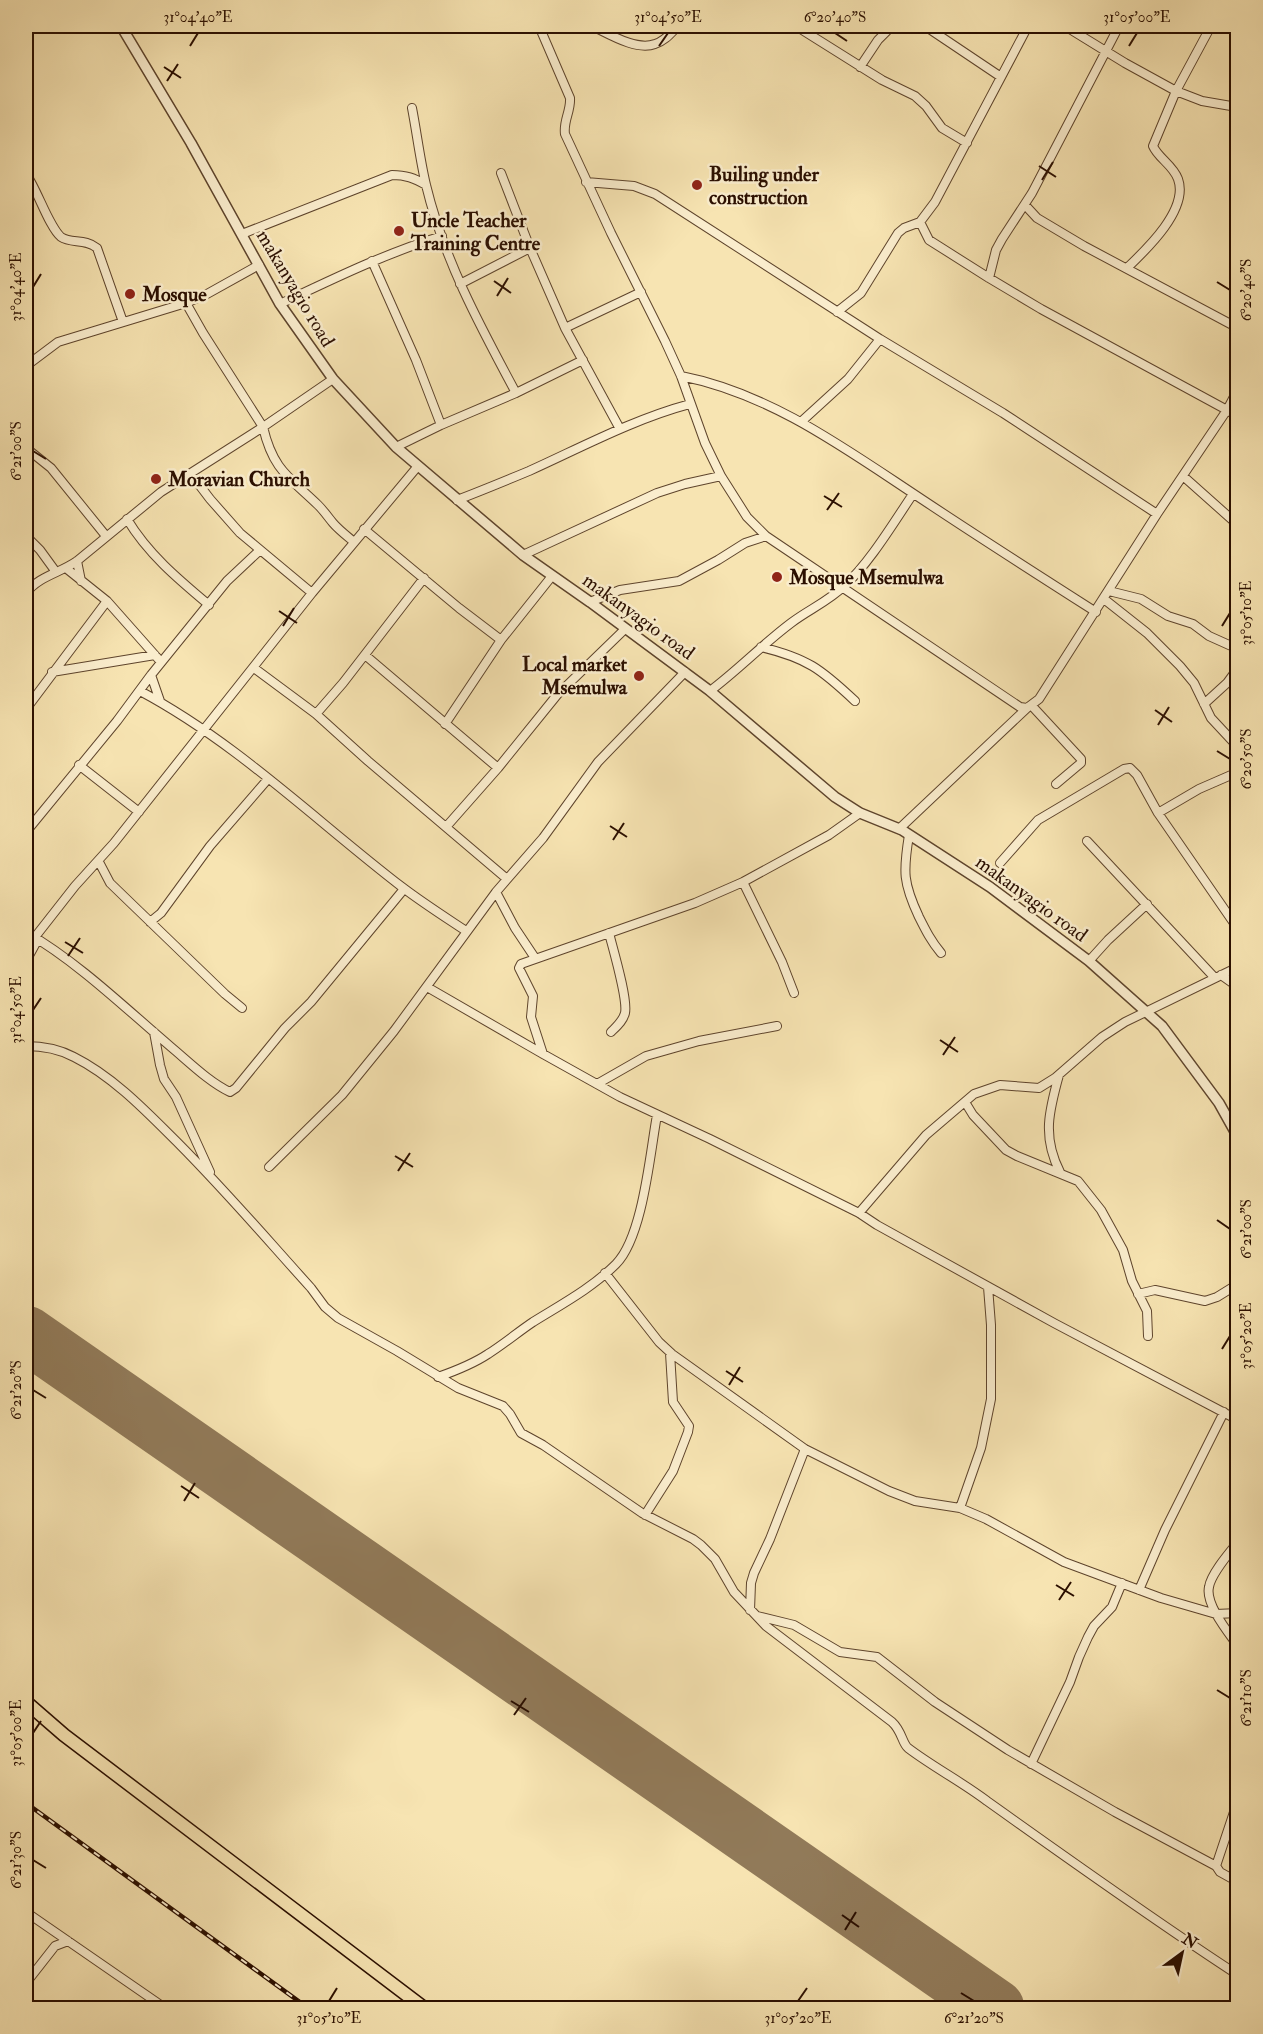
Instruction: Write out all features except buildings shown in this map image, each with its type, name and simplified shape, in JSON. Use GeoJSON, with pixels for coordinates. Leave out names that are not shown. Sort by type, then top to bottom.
{"type":"FeatureCollection","features":[{"type":"Feature","properties":{"kind":"main road"},"geometry":{"type":"LineString","coordinates":[[26,1702],[64,1736],[424,2008]]}},
{"type":"Feature","properties":{"kind":"street","name":"makanyagio road"},"geometry":{"type":"LineString","coordinates":[[121,26],[280,304],[333,379],[396,447],[523,555],[710,691],[835,797],[860,813],[899,829],[990,887],[1089,961],[1162,1026],[1219,1103],[1238,1137]]}},
{"type":"Feature","properties":{"kind":"street"},"geometry":{"type":"LineString","coordinates":[[539,26],[570,98],[564,122],[565,134],[586,183],[642,292],[681,376],[705,443],[721,476],[747,517],[766,536],[1008,699],[1029,707],[1081,759],[1076,769],[1056,784]]}},
{"type":"Feature","properties":{"kind":"street"},"geometry":{"type":"LineString","coordinates":[[592,26],[639,46],[654,45],[664,40],[678,26]]}},
{"type":"Feature","properties":{"kind":"street"},"geometry":{"type":"LineString","coordinates":[[796,26],[860,67],[915,96],[926,106],[942,128],[967,143]]}},
{"type":"Feature","properties":{"kind":"street"},"geometry":{"type":"LineString","coordinates":[[860,67],[878,40],[892,26]]}},
{"type":"Feature","properties":{"kind":"street"},"geometry":{"type":"LineString","coordinates":[[925,26],[935,28],[1001,77]]}},
{"type":"Feature","properties":{"kind":"street"},"geometry":{"type":"LineString","coordinates":[[837,312],[861,293],[898,233],[920,222],[935,202],[1028,26]]}},
{"type":"Feature","properties":{"kind":"street"},"geometry":{"type":"LineString","coordinates":[[1065,26],[1176,91],[1202,101],[1231,106],[1238,110]]}},
{"type":"Feature","properties":{"kind":"street"},"geometry":{"type":"LineString","coordinates":[[989,278],[996,250],[1025,205],[1119,26]]}},
{"type":"Feature","properties":{"kind":"street"},"geometry":{"type":"LineString","coordinates":[[1127,268],[1158,236],[1171,217],[1178,201],[1178,179],[1169,164],[1153,146],[1176,91],[1211,26]]}},
{"type":"Feature","properties":{"kind":"street"},"geometry":{"type":"LineString","coordinates":[[412,108],[426,185],[442,236],[460,284],[516,393]]}},
{"type":"Feature","properties":{"kind":"street"},"geometry":{"type":"LineString","coordinates":[[501,173],[530,248],[565,328],[620,429]]}},
{"type":"Feature","properties":{"kind":"street"},"geometry":{"type":"LineString","coordinates":[[26,174],[52,225],[61,236],[69,240],[86,241],[97,248],[123,322]]}},
{"type":"Feature","properties":{"kind":"street"},"geometry":{"type":"LineString","coordinates":[[242,234],[392,175],[413,177],[426,185]]}},
{"type":"Feature","properties":{"kind":"street"},"geometry":{"type":"LineString","coordinates":[[586,183],[634,186],[655,194],[837,312],[1003,413],[1157,514]]}},
{"type":"Feature","properties":{"kind":"street"},"geometry":{"type":"LineString","coordinates":[[1025,205],[1037,218],[1084,246],[1238,328]]}},
{"type":"Feature","properties":{"kind":"street"},"geometry":{"type":"LineString","coordinates":[[920,222],[929,240],[989,278],[1238,417]]}},
{"type":"Feature","properties":{"kind":"street"},"geometry":{"type":"LineString","coordinates":[[280,304],[410,245],[442,236]]}},
{"type":"Feature","properties":{"kind":"street"},"geometry":{"type":"LineString","coordinates":[[460,284],[530,248]]}},
{"type":"Feature","properties":{"kind":"street"},"geometry":{"type":"LineString","coordinates":[[372,261],[416,360],[441,425]]}},
{"type":"Feature","properties":{"kind":"street"},"geometry":{"type":"LineString","coordinates":[[26,366],[58,342],[186,303],[259,265]]}},
{"type":"Feature","properties":{"kind":"street"},"geometry":{"type":"LineString","coordinates":[[565,328],[642,292]]}},
{"type":"Feature","properties":{"kind":"street"},"geometry":{"type":"LineString","coordinates":[[186,303],[263,427],[275,462],[289,480],[314,501],[354,542]]}},
{"type":"Feature","properties":{"kind":"street"},"geometry":{"type":"LineString","coordinates":[[802,421],[848,378],[880,339]]}},
{"type":"Feature","properties":{"kind":"street"},"geometry":{"type":"LineString","coordinates":[[396,447],[583,360]]}},
{"type":"Feature","properties":{"kind":"street"},"geometry":{"type":"LineString","coordinates":[[681,376],[726,387],[802,421],[1096,612]]}},
{"type":"Feature","properties":{"kind":"street"},"geometry":{"type":"LineString","coordinates":[[26,594],[35,583],[77,561],[161,492],[333,379]]}},
{"type":"Feature","properties":{"kind":"street"},"geometry":{"type":"LineString","coordinates":[[899,829],[1040,699],[1157,514],[1227,410],[1238,389]]}},
{"type":"Feature","properties":{"kind":"street"},"geometry":{"type":"LineString","coordinates":[[457,501],[620,429],[690,404]]}},
{"type":"Feature","properties":{"kind":"street"},"geometry":{"type":"LineString","coordinates":[[26,448],[51,468],[106,536]]}},
{"type":"Feature","properties":{"kind":"street"},"geometry":{"type":"LineString","coordinates":[[26,961],[36,938],[75,886],[99,862],[312,593],[418,466]]}},
{"type":"Feature","properties":{"kind":"street"},"geometry":{"type":"LineString","coordinates":[[191,474],[225,517],[260,550],[312,593]]}},
{"type":"Feature","properties":{"kind":"street"},"geometry":{"type":"LineString","coordinates":[[523,555],[657,493],[721,476]]}},
{"type":"Feature","properties":{"kind":"street"},"geometry":{"type":"LineString","coordinates":[[1183,476],[1238,525]]}},
{"type":"Feature","properties":{"kind":"street"},"geometry":{"type":"LineString","coordinates":[[710,691],[792,622],[843,587],[856,574],[913,494]]}},
{"type":"Feature","properties":{"kind":"street"},"geometry":{"type":"LineString","coordinates":[[127,519],[161,564],[208,605]]}},
{"type":"Feature","properties":{"kind":"street"},"geometry":{"type":"LineString","coordinates":[[364,529],[501,640]]}},
{"type":"Feature","properties":{"kind":"street"},"geometry":{"type":"LineString","coordinates":[[26,536],[56,572]]}},
{"type":"Feature","properties":{"kind":"street"},"geometry":{"type":"LineString","coordinates":[[590,602],[620,590],[679,581],[745,543],[766,536]]}},
{"type":"Feature","properties":{"kind":"street"},"geometry":{"type":"LineString","coordinates":[[26,832],[140,691],[151,675],[158,658],[208,605],[227,581],[260,550]]}},
{"type":"Feature","properties":{"kind":"street"},"geometry":{"type":"LineString","coordinates":[[77,561],[81,581]]}},
{"type":"Feature","properties":{"kind":"street"},"geometry":{"type":"LineString","coordinates":[[67,568],[107,601],[158,658]]}},
{"type":"Feature","properties":{"kind":"street"},"geometry":{"type":"LineString","coordinates":[[445,724],[501,640],[552,576]]}},
{"type":"Feature","properties":{"kind":"street"},"geometry":{"type":"LineString","coordinates":[[316,714],[424,578]]}},
{"type":"Feature","properties":{"kind":"street"},"geometry":{"type":"LineString","coordinates":[[1109,591],[1140,599],[1168,616],[1193,624],[1209,636],[1238,649]]}},
{"type":"Feature","properties":{"kind":"street"},"geometry":{"type":"LineString","coordinates":[[1104,599],[1147,633],[1180,666],[1194,683],[1217,727],[1238,747]]}},
{"type":"Feature","properties":{"kind":"street"},"geometry":{"type":"LineString","coordinates":[[26,709],[107,601]]}},
{"type":"Feature","properties":{"kind":"street"},"geometry":{"type":"LineString","coordinates":[[446,827],[498,768],[557,695],[625,629]]}},
{"type":"Feature","properties":{"kind":"street"},"geometry":{"type":"LineString","coordinates":[[761,647],[791,655],[814,666],[825,673],[855,701]]}},
{"type":"Feature","properties":{"kind":"street"},"geometry":{"type":"LineString","coordinates":[[365,655],[498,768]]}},
{"type":"Feature","properties":{"kind":"street"},"geometry":{"type":"LineString","coordinates":[[52,672],[158,658]]}},
{"type":"Feature","properties":{"kind":"street"},"geometry":{"type":"LineString","coordinates":[[254,668],[316,714],[507,879]]}},
{"type":"Feature","properties":{"kind":"street"},"geometry":{"type":"LineString","coordinates":[[1204,704],[1227,683],[1238,668]]}},
{"type":"Feature","properties":{"kind":"street"},"geometry":{"type":"LineString","coordinates":[[268,1167],[342,1095],[394,1031],[496,892],[543,838],[598,762],[685,672]]}},
{"type":"Feature","properties":{"kind":"street"},"geometry":{"type":"LineString","coordinates":[[151,675],[160,701]]}},
{"type":"Feature","properties":{"kind":"street"},"geometry":{"type":"LineString","coordinates":[[140,691],[203,729],[404,889],[466,931]]}},
{"type":"Feature","properties":{"kind":"street"},"geometry":{"type":"LineString","coordinates":[[26,697],[34,697]]}},
{"type":"Feature","properties":{"kind":"street"},"geometry":{"type":"LineString","coordinates":[[79,765],[139,812]]}},
{"type":"Feature","properties":{"kind":"street"},"geometry":{"type":"LineString","coordinates":[[1000,863],[1038,820],[1124,769],[1130,768],[1134,771],[1158,813],[1238,929]]}},
{"type":"Feature","properties":{"kind":"street"},"geometry":{"type":"LineString","coordinates":[[1158,813],[1199,789],[1238,772]]}},
{"type":"Feature","properties":{"kind":"street"},"geometry":{"type":"LineString","coordinates":[[150,922],[161,914],[210,846],[268,779]]}},
{"type":"Feature","properties":{"kind":"street"},"geometry":{"type":"LineString","coordinates":[[543,1054],[531,1017],[533,996],[519,968],[521,964],[695,903],[743,882],[811,846],[860,813]]}},
{"type":"Feature","properties":{"kind":"street"},"geometry":{"type":"LineString","coordinates":[[909,835],[905,859],[907,892],[929,938],[941,953]]}},
{"type":"Feature","properties":{"kind":"street"},"geometry":{"type":"LineString","coordinates":[[1087,841],[1218,976],[1238,987]]}},
{"type":"Feature","properties":{"kind":"street"},"geometry":{"type":"LineString","coordinates":[[99,862],[107,880],[242,1008]]}},
{"type":"Feature","properties":{"kind":"street"},"geometry":{"type":"LineString","coordinates":[[743,882],[782,962],[794,993]]}},
{"type":"Feature","properties":{"kind":"street"},"geometry":{"type":"LineString","coordinates":[[26,932],[91,978],[222,1088],[230,1092],[236,1088],[285,1028],[311,1002],[404,889]]}},
{"type":"Feature","properties":{"kind":"street"},"geometry":{"type":"LineString","coordinates":[[496,892],[515,928],[535,958]]}},
{"type":"Feature","properties":{"kind":"street"},"geometry":{"type":"LineString","coordinates":[[1089,961],[1147,904]]}},
{"type":"Feature","properties":{"kind":"street"},"geometry":{"type":"LineString","coordinates":[[609,933],[626,1011],[621,1022],[611,1032]]}},
{"type":"Feature","properties":{"kind":"street"},"geometry":{"type":"LineString","coordinates":[[859,1213],[926,1135],[974,1094],[1000,1085],[1039,1088],[1059,1075],[1102,1037],[1146,1011],[1238,967]]}},
{"type":"Feature","properties":{"kind":"street"},"geometry":{"type":"LineString","coordinates":[[427,987],[597,1084],[859,1213],[988,1287],[1238,1420]]}},
{"type":"Feature","properties":{"kind":"street"},"geometry":{"type":"LineString","coordinates":[[597,1084],[646,1056],[699,1041],[777,1026]]}},
{"type":"Feature","properties":{"kind":"street"},"geometry":{"type":"LineString","coordinates":[[154,1032],[164,1078],[176,1097],[212,1177]]}},
{"type":"Feature","properties":{"kind":"street"},"geometry":{"type":"LineString","coordinates":[[26,1046],[53,1048],[74,1057],[137,1101],[212,1177],[311,1288],[325,1307],[338,1318],[458,1388],[503,1406],[520,1433],[543,1445],[645,1515],[693,1539],[715,1559],[734,1592],[766,1626],[899,1728],[906,1747],[984,1799],[1140,1910],[1238,1975]]}},
{"type":"Feature","properties":{"kind":"street"},"geometry":{"type":"LineString","coordinates":[[1059,1075],[1051,1105],[1049,1144],[1060,1172]]}},
{"type":"Feature","properties":{"kind":"street"},"geometry":{"type":"LineString","coordinates":[[965,1102],[973,1115],[1006,1150],[1078,1181],[1101,1210],[1123,1250],[1132,1281],[1147,1311],[1148,1336]]}},
{"type":"Feature","properties":{"kind":"street"},"geometry":{"type":"LineString","coordinates":[[438,1377],[488,1354],[526,1327],[568,1302],[618,1263],[640,1216],[657,1115]]}},
{"type":"Feature","properties":{"kind":"street"},"geometry":{"type":"LineString","coordinates":[[605,1273],[670,1353],[806,1449],[915,1501],[960,1508],[986,1519],[1064,1562],[1139,1590],[1216,1614],[1238,1613]]}},
{"type":"Feature","properties":{"kind":"street"},"geometry":{"type":"LineString","coordinates":[[1138,1294],[1155,1290],[1205,1300],[1217,1297],[1238,1284]]}},
{"type":"Feature","properties":{"kind":"street"},"geometry":{"type":"LineString","coordinates":[[960,1508],[981,1448],[991,1399],[991,1325],[988,1287]]}},
{"type":"Feature","properties":{"kind":"street"},"geometry":{"type":"LineString","coordinates":[[645,1515],[673,1471],[689,1426],[673,1402],[670,1353]]}},
{"type":"Feature","properties":{"kind":"street"},"geometry":{"type":"LineString","coordinates":[[1139,1590],[1165,1530],[1224,1412]]}},
{"type":"Feature","properties":{"kind":"street"},"geometry":{"type":"LineString","coordinates":[[753,1613],[751,1583],[754,1573],[806,1449]]}},
{"type":"Feature","properties":{"kind":"street"},"geometry":{"type":"LineString","coordinates":[[1238,1542],[1209,1586],[1209,1594],[1216,1614],[1238,1646]]}},
{"type":"Feature","properties":{"kind":"street"},"geometry":{"type":"LineString","coordinates":[[1031,1764],[1070,1682],[1083,1647],[1094,1626],[1112,1607],[1122,1583]]}},
{"type":"Feature","properties":{"kind":"street"},"geometry":{"type":"LineString","coordinates":[[753,1613],[794,1625],[840,1652],[877,1657],[935,1702],[1031,1764],[1216,1866],[1220,1872],[1238,1882]]}},
{"type":"Feature","properties":{"kind":"street"},"geometry":{"type":"LineString","coordinates":[[1216,1866],[1238,1800]]}},
{"type":"Feature","properties":{"kind":"street"},"geometry":{"type":"LineString","coordinates":[[26,1912],[165,2008]]}},
{"type":"Feature","properties":{"kind":"street"},"geometry":{"type":"LineString","coordinates":[[26,1983],[55,1946],[68,1941]]}},
{"type":"Feature","properties":{"kind":"street"},"geometry":{"type":"LineString","coordinates":[[26,2001],[35,2008]]}},
{"type":"Feature","properties":{"kind":"runway"},"geometry":{"type":"LineString","coordinates":[[26,1334],[996,2008]]}},
{"type":"Feature","properties":{"kind":"railway"},"geometry":{"type":"LineString","coordinates":[[26,1803],[308,2008]]}},
{"type":"Feature","properties":{"kind":"place","name":"Builing under construction"},"geometry":{"type":"Point","coordinates":[697,185]}},
{"type":"Feature","properties":{"kind":"place","name":"Uncle Teacher Training Centre"},"geometry":{"type":"Point","coordinates":[399,231]}},
{"type":"Feature","properties":{"kind":"place","name":"Mosque"},"geometry":{"type":"Point","coordinates":[130,294]}},
{"type":"Feature","properties":{"kind":"place","name":"Moravian Church"},"geometry":{"type":"Point","coordinates":[156,479]}},
{"type":"Feature","properties":{"kind":"place","name":"Mosque Msemulwa"},"geometry":{"type":"Point","coordinates":[777,577]}},
{"type":"Feature","properties":{"kind":"place","name":"Local market Msemulwa"},"geometry":{"type":"Point","coordinates":[639,676]}}]}
